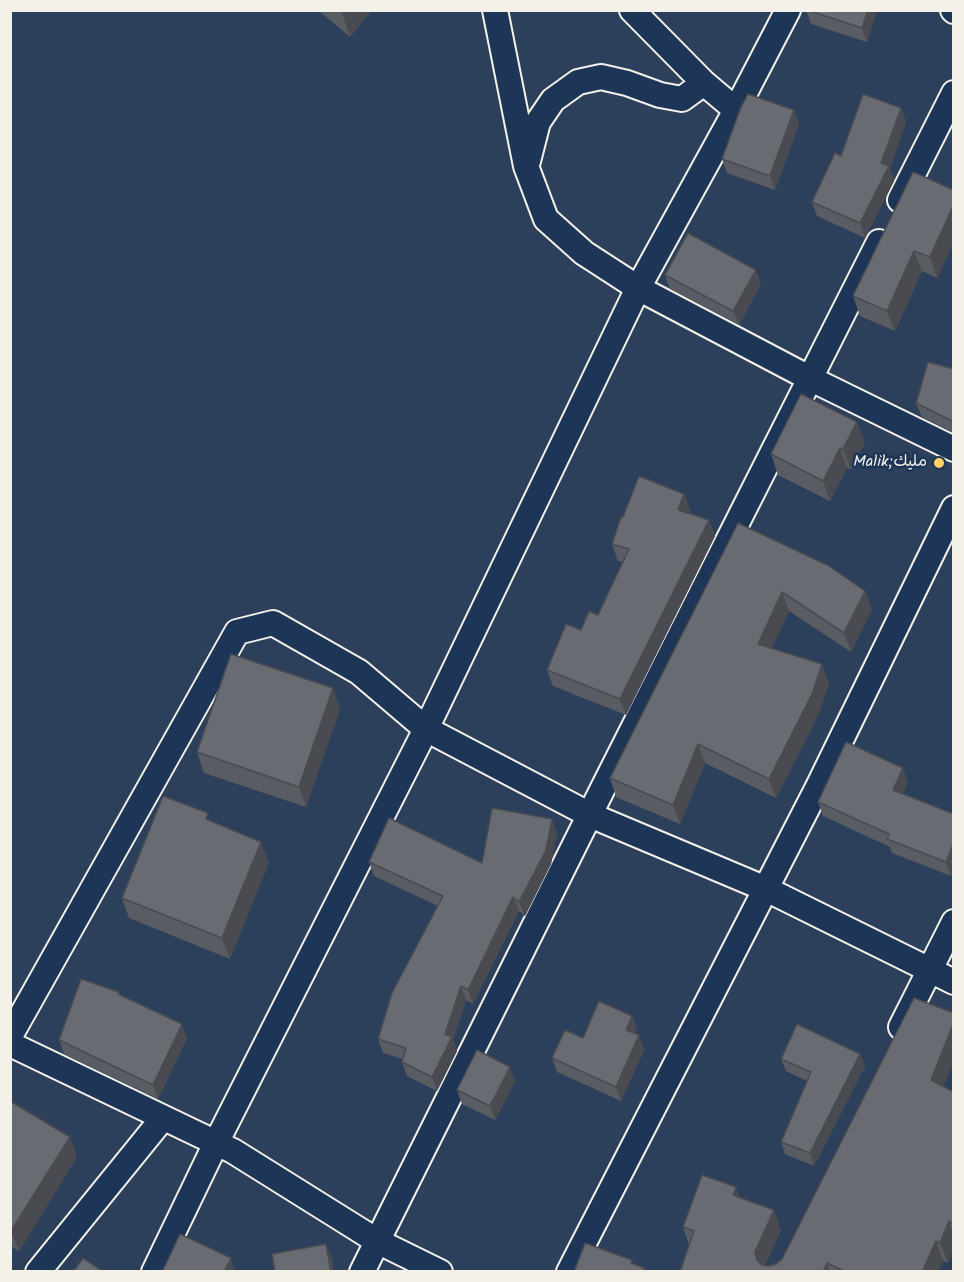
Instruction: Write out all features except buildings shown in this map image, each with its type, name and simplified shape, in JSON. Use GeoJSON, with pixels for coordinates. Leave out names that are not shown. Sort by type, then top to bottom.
{"type":"FeatureCollection","features":[{"type":"Feature","properties":{"kind":"street"},"geometry":{"type":"LineString","coordinates":[[495,10],[526,166],[546,219],[584,253],[638,288],[811,379],[954,449]]}},
{"type":"Feature","properties":{"kind":"street"},"geometry":{"type":"LineString","coordinates":[[632,10],[704,83],[736,110]]}},
{"type":"Feature","properties":{"kind":"street"},"geometry":{"type":"LineString","coordinates":[[154,1272],[216,1143],[426,729],[638,288],[788,10]]}},
{"type":"Feature","properties":{"kind":"street"},"geometry":{"type":"LineString","coordinates":[[526,166],[538,122],[553,100],[578,82],[601,77],[682,99],[704,83]]}},
{"type":"Feature","properties":{"kind":"street"},"geometry":{"type":"LineString","coordinates":[[362,1272],[954,93]]}},
{"type":"Feature","properties":{"kind":"street"},"geometry":{"type":"LineString","coordinates":[[569,1272],[819,785],[954,508]]}},
{"type":"Feature","properties":{"kind":"street"},"geometry":{"type":"LineString","coordinates":[[10,1036],[237,632],[273,623],[359,672],[426,729],[590,815],[766,889],[954,982]]}},
{"type":"Feature","properties":{"kind":"street"},"geometry":{"type":"LineString","coordinates":[[893,1043],[954,922]]}},
{"type":"Feature","properties":{"kind":"street"},"geometry":{"type":"LineString","coordinates":[[10,1044],[233,1151],[377,1241],[440,1272]]}},
{"type":"Feature","properties":{"kind":"street"},"geometry":{"type":"LineString","coordinates":[[38,1272],[163,1118]]}},
{"type":"Feature","properties":{"kind":"place","name":"Malik;مليك"},"geometry":{"type":"Point","coordinates":[939,463]}}]}
